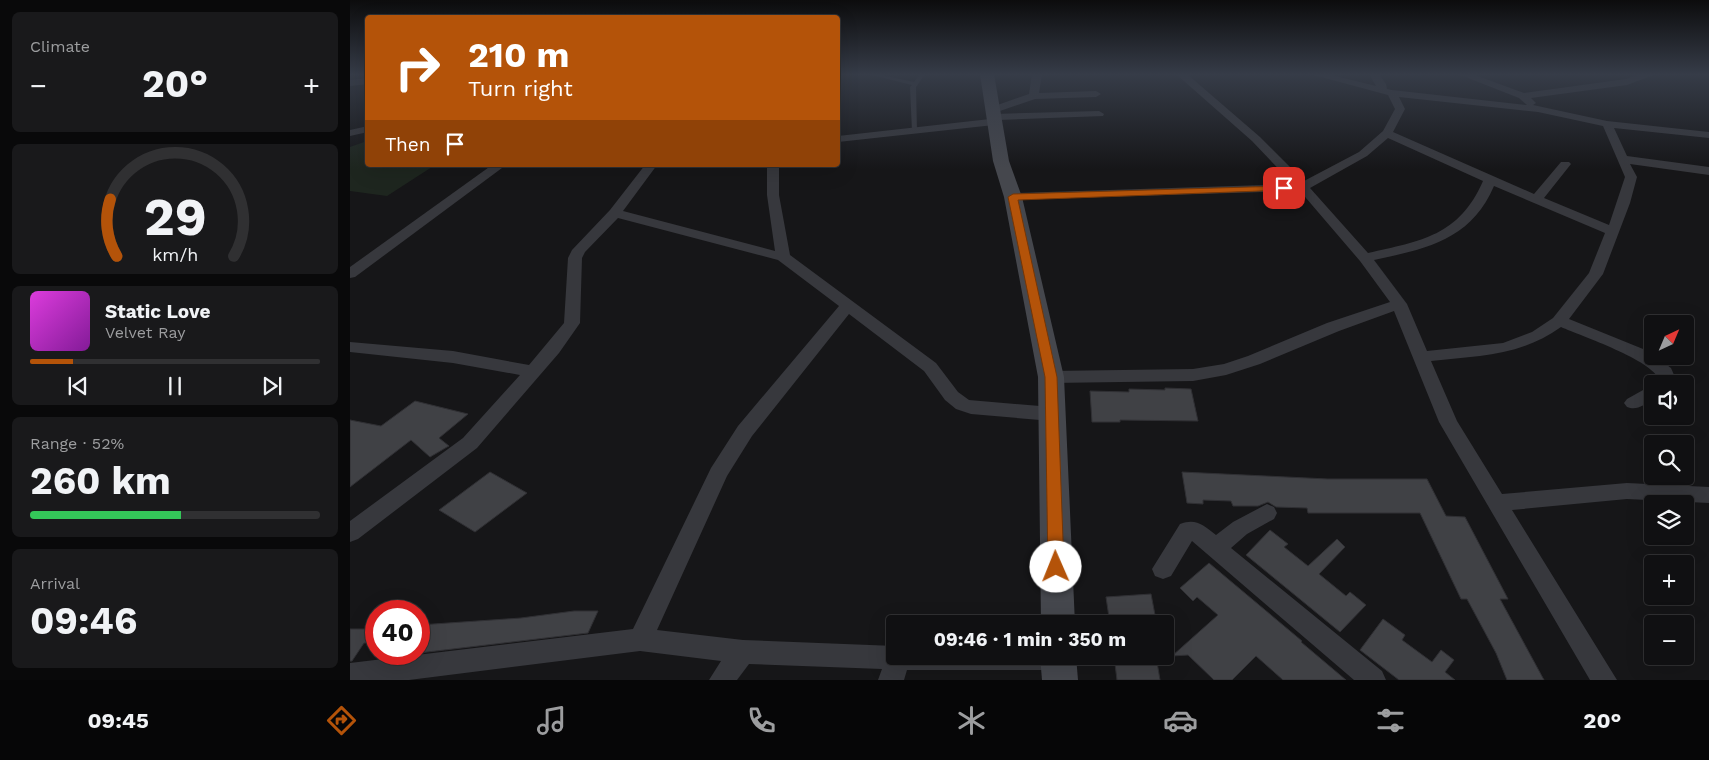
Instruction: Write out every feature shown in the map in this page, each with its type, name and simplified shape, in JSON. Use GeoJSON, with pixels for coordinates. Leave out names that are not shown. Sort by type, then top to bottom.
{"type":"FeatureCollection","features":[{"type":"Feature","properties":{"kind":"street"},"geometry":{"type":"LineString","coordinates":[[992,106],[1001,161],[1013,197],[1051,377],[1058,615]]}},
{"type":"Feature","properties":{"kind":"street"},"geometry":{"type":"LineString","coordinates":[[994,116],[1015,106]]}},
{"type":"Feature","properties":{"kind":"street"},"geometry":{"type":"LineString","coordinates":[[1218,106],[1256,139],[1303,187],[1365,258],[1399,304],[1448,422],[1604,680]]}},
{"type":"Feature","properties":{"kind":"street"},"geometry":{"type":"LineString","coordinates":[[1013,197],[1303,187],[1363,154],[1387,133],[1400,109],[1398,106]]}},
{"type":"Feature","properties":{"kind":"street"},"geometry":{"type":"LineString","coordinates":[[1509,106],[1538,109],[1607,124],[1709,135]]}},
{"type":"Feature","properties":{"kind":"street"},"geometry":{"type":"LineString","coordinates":[[1534,106],[1538,109]]}},
{"type":"Feature","properties":{"kind":"street"},"geometry":{"type":"LineString","coordinates":[[840,140],[915,131],[994,116],[1099,114]]}},
{"type":"Feature","properties":{"kind":"street"},"geometry":{"type":"LineString","coordinates":[[1421,357],[1506,348],[1538,336],[1559,321],[1596,274],[1624,203],[1631,177],[1607,124]]}},
{"type":"Feature","properties":{"kind":"street"},"geometry":{"type":"LineString","coordinates":[[350,133],[365,130]]}},
{"type":"Feature","properties":{"kind":"street"},"geometry":{"type":"LineString","coordinates":[[1387,133],[1490,180],[1612,231]]}},
{"type":"Feature","properties":{"kind":"street"},"geometry":{"type":"LineString","coordinates":[[1622,159],[1709,171]]}},
{"type":"Feature","properties":{"kind":"street"},"geometry":{"type":"LineString","coordinates":[[1537,199],[1565,164]]}},
{"type":"Feature","properties":{"kind":"street"},"geometry":{"type":"LineString","coordinates":[[350,274],[497,167]]}},
{"type":"Feature","properties":{"kind":"street"},"geometry":{"type":"LineString","coordinates":[[350,533],[470,443],[553,349],[572,323],[575,258],[579,250],[615,213],[650,167]]}},
{"type":"Feature","properties":{"kind":"street"},"geometry":{"type":"LineString","coordinates":[[773,167],[773,195],[783,257]]}},
{"type":"Feature","properties":{"kind":"street"},"geometry":{"type":"LineString","coordinates":[[1365,258],[1424,244],[1458,228],[1476,208],[1490,180]]}},
{"type":"Feature","properties":{"kind":"street"},"geometry":{"type":"LineString","coordinates":[[615,213],[783,257],[930,367],[939,376],[952,399],[960,405],[971,408],[1052,414]]}},
{"type":"Feature","properties":{"kind":"street"},"geometry":{"type":"LineString","coordinates":[[1051,377],[1193,375],[1226,369],[1254,360],[1333,327],[1399,304]]}},
{"type":"Feature","properties":{"kind":"street"},"geometry":{"type":"LineString","coordinates":[[640,640],[718,473],[745,431],[848,306]]}},
{"type":"Feature","properties":{"kind":"street"},"geometry":{"type":"LineString","coordinates":[[1559,321],[1642,355],[1665,372],[1666,375]]}},
{"type":"Feature","properties":{"kind":"street"},"geometry":{"type":"LineString","coordinates":[[350,347],[453,357],[533,372]]}},
{"type":"Feature","properties":{"kind":"street"},"geometry":{"type":"LineString","coordinates":[[1633,403],[1644,396]]}},
{"type":"Feature","properties":{"kind":"street"},"geometry":{"type":"LineString","coordinates":[[1497,503],[1627,491],[1709,495]]}},
{"type":"Feature","properties":{"kind":"street"},"geometry":{"type":"LineString","coordinates":[[1215,548],[1240,528],[1266,513]]}},
{"type":"Feature","properties":{"kind":"street"},"geometry":{"type":"LineString","coordinates":[[1163,569],[1187,530],[1192,529],[1373,680]]}},
{"type":"Feature","properties":{"kind":"street"},"geometry":{"type":"LineString","coordinates":[[350,675],[640,640],[895,669],[939,665]]}},
{"type":"Feature","properties":{"kind":"street"},"geometry":{"type":"LineString","coordinates":[[722,680],[743,652]]}},
{"type":"Feature","properties":{"kind":"lane"},"geometry":{"type":"LineString","coordinates":[[914,106],[915,131]]}},
{"type":"Feature","properties":{"kind":"shaded area"},"geometry":{"type":"Polygon","coordinates":[[[365,142],[365,167],[432,167],[387,196],[350,191],[350,147],[365,142]]]}},
{"type":"Feature","properties":{"kind":"building"},"geometry":{"type":"Polygon","coordinates":[[[1165,388],[1191,389],[1198,421],[1120,420],[1120,422],[1092,422],[1090,391],[1129,392],[1129,389],[1165,390],[1165,388]]]}},
{"type":"Feature","properties":{"kind":"building"},"geometry":{"type":"Polygon","coordinates":[[[415,401],[468,414],[439,438],[449,446],[430,457],[411,440],[350,487],[350,420],[381,426],[415,401]]]}},
{"type":"Feature","properties":{"kind":"building"},"geometry":{"type":"Polygon","coordinates":[[[490,472],[527,493],[475,532],[439,510],[490,472]]]}},
{"type":"Feature","properties":{"kind":"building"},"geometry":{"type":"Polygon","coordinates":[[[1182,472],[1328,479],[1427,479],[1446,516],[1465,517],[1508,599],[1500,599],[1544,680],[1507,680],[1496,653],[1467,599],[1461,599],[1420,513],[1308,513],[1307,508],[1276,507],[1268,502],[1258,506],[1233,506],[1231,501],[1203,500],[1203,504],[1187,503],[1182,472]]]}},
{"type":"Feature","properties":{"kind":"building"},"geometry":{"type":"Polygon","coordinates":[[[1270,530],[1288,544],[1284,547],[1308,566],[1337,539],[1345,547],[1319,574],[1346,596],[1350,592],[1366,605],[1340,632],[1246,555],[1270,530]]]}},
{"type":"Feature","properties":{"kind":"building"},"geometry":{"type":"Polygon","coordinates":[[[1209,563],[1346,680],[1283,680],[1256,656],[1232,680],[1214,680],[1188,655],[1174,656],[1218,615],[1197,597],[1193,601],[1180,588],[1209,563]]]}},
{"type":"Feature","properties":{"kind":"building"},"geometry":{"type":"Polygon","coordinates":[[[1151,594],[1155,615],[1109,615],[1106,597],[1151,594]]]}},
{"type":"Feature","properties":{"kind":"building"},"geometry":{"type":"Polygon","coordinates":[[[574,611],[598,611],[588,633],[430,652],[430,624],[521,618],[574,611]]]}},
{"type":"Feature","properties":{"kind":"building"},"geometry":{"type":"Polygon","coordinates":[[[1383,619],[1405,635],[1402,640],[1432,662],[1441,650],[1454,660],[1445,672],[1455,680],[1399,680],[1360,650],[1383,619]]]}},
{"type":"Feature","properties":{"kind":"building"},"geometry":{"type":"Polygon","coordinates":[[[350,629],[365,629],[365,643],[352,661],[350,661],[350,629]]]}},
{"type":"Feature","properties":{"kind":"building"},"geometry":{"type":"Polygon","coordinates":[[[1115,665],[1158,665],[1160,680],[1117,680],[1115,665]]]}},
{"type":"Feature","properties":{"kind":"route"},"geometry":{"type":"LineString","coordinates":[[1056,567],[1051,377],[1030,286],[1013,197],[1284,188]]}}]}
